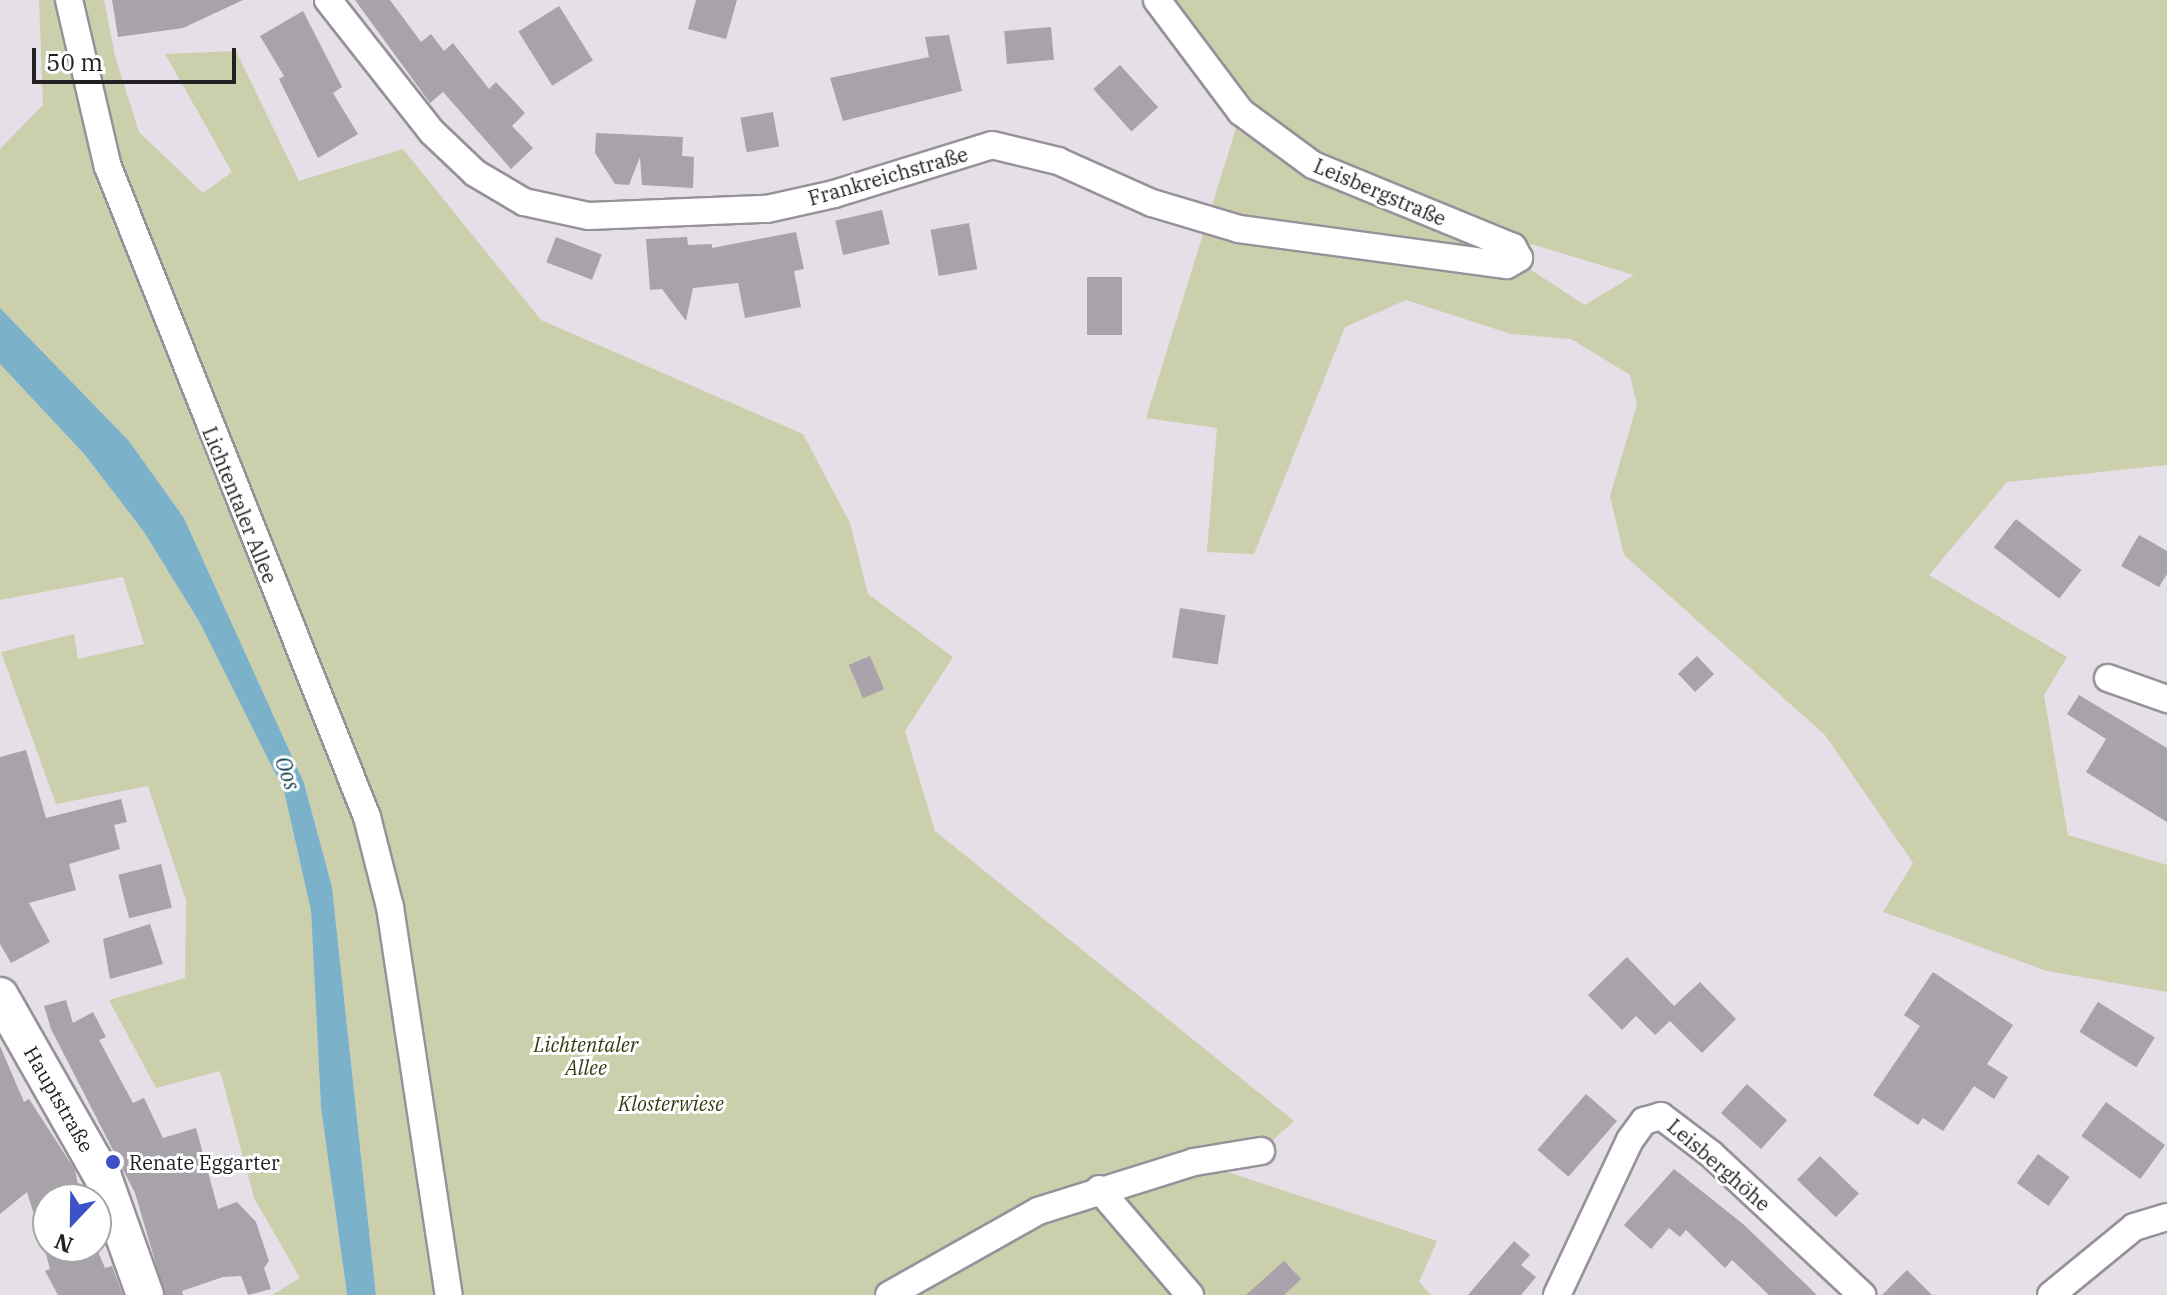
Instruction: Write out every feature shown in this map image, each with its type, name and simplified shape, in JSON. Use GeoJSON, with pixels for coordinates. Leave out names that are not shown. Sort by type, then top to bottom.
{"type":"FeatureCollection","features":[{"type":"Feature","properties":{"kind":"main road","name":"Hauptstraße"},"geometry":{"type":"LineString","coordinates":[[1,1002],[103,1177],[145,1295]]}},
{"type":"Feature","properties":{"kind":"street","name":"Lichtentaler Allee"},"geometry":{"type":"LineString","coordinates":[[69,0],[108,167],[367,817],[390,907],[449,1295]]}},
{"type":"Feature","properties":{"kind":"street","name":"Frankreichstraße"},"geometry":{"type":"LineString","coordinates":[[328,0],[432,132],[475,173],[537,205],[589,216],[767,209],[834,194],[992,145],[1058,161],[1152,203],[1239,229],[1507,265],[1519,258]]}},
{"type":"Feature","properties":{"kind":"street","name":"Leisbergstraße"},"geometry":{"type":"LineString","coordinates":[[1157,0],[1241,112],[1313,165],[1513,247],[1519,258]]}},
{"type":"Feature","properties":{"kind":"street"},"geometry":{"type":"LineString","coordinates":[[2108,678],[2167,699]]}},
{"type":"Feature","properties":{"kind":"street","name":"Leisberghöhe"},"geometry":{"type":"LineString","coordinates":[[1557,1295],[1630,1140],[1644,1121],[1660,1109],[1862,1295]]}},
{"type":"Feature","properties":{"kind":"street"},"geometry":{"type":"LineString","coordinates":[[889,1295],[1016,1222],[1099,1189],[1194,1162],[1261,1151]]}},
{"type":"Feature","properties":{"kind":"street"},"geometry":{"type":"LineString","coordinates":[[1099,1189],[1190,1295]]}},
{"type":"Feature","properties":{"kind":"street"},"geometry":{"type":"LineString","coordinates":[[2051,1295],[2134,1227],[2167,1217]]}},
{"type":"Feature","properties":{"kind":"green space","name":"Lichtentaler Allee"},"geometry":{"type":"Polygon","coordinates":[[[39,0],[104,0],[115,56],[139,132],[203,193],[232,172],[165,54],[236,51],[299,181],[403,149],[541,320],[803,434],[850,523],[868,594],[953,657],[905,731],[935,831],[1294,1121],[1261,1151],[1197,1162],[1437,1241],[1419,1282],[1431,1295],[376,1295],[332,887],[304,783],[184,518],[129,441],[0,308],[0,149],[43,105],[39,0]]]}},
{"type":"Feature","properties":{"kind":"green space"},"geometry":{"type":"Polygon","coordinates":[[[1157,0],[2167,0],[2167,465],[2007,482],[1929,575],[2067,657],[2044,695],[2068,835],[2167,865],[2167,992],[2047,971],[1883,912],[1913,863],[1825,735],[1624,555],[1610,496],[1637,405],[1630,375],[1571,339],[1511,334],[1406,300],[1345,327],[1254,554],[1207,552],[1217,428],[1146,418],[1241,112],[1157,0]],[[1468,229],[1585,305],[1634,275],[1468,229]]]}},
{"type":"Feature","properties":{"kind":"green space"},"geometry":{"type":"Polygon","coordinates":[[[0,364],[85,455],[144,532],[200,623],[284,791],[311,911],[321,1108],[347,1295],[272,1295],[300,1278],[254,1198],[220,1071],[156,1088],[109,1000],[185,978],[186,900],[148,786],[56,804],[1,652],[74,634],[78,659],[144,644],[123,577],[0,600],[0,364]]]}},
{"type":"Feature","properties":{"kind":"water","name":"Oos"},"geometry":{"type":"Polygon","coordinates":[[[0,308],[129,441],[184,518],[304,783],[332,887],[376,1295],[347,1295],[321,1108],[311,911],[284,791],[200,623],[144,532],[85,455],[0,364],[0,308]]]}},
{"type":"Feature","properties":{"kind":"building"},"geometry":{"type":"Polygon","coordinates":[[[112,0],[243,0],[183,28],[118,37],[112,0]]]}},
{"type":"Feature","properties":{"kind":"building"},"geometry":{"type":"Polygon","coordinates":[[[355,0],[390,0],[421,42],[431,34],[444,51],[453,43],[489,89],[496,82],[525,113],[512,126],[533,148],[511,169],[443,92],[430,103],[355,0]]]}},
{"type":"Feature","properties":{"kind":"building"},"geometry":{"type":"Polygon","coordinates":[[[696,0],[737,0],[726,39],[688,29],[696,0]]]}},
{"type":"Feature","properties":{"kind":"building"},"geometry":{"type":"Polygon","coordinates":[[[559,6],[593,60],[552,86],[518,31],[559,6]]]}},
{"type":"Feature","properties":{"kind":"building"},"geometry":{"type":"Polygon","coordinates":[[[303,11],[342,87],[333,93],[358,134],[318,158],[279,79],[284,76],[260,36],[303,11]]]}},
{"type":"Feature","properties":{"kind":"building"},"geometry":{"type":"Polygon","coordinates":[[[1051,27],[1054,60],[1007,64],[1004,31],[1051,27]]]}},
{"type":"Feature","properties":{"kind":"building"},"geometry":{"type":"Polygon","coordinates":[[[949,35],[962,91],[843,121],[830,78],[929,57],[925,37],[949,35]]]}},
{"type":"Feature","properties":{"kind":"building"},"geometry":{"type":"Polygon","coordinates":[[[1120,65],[1158,107],[1131,131],[1093,89],[1120,65]]]}},
{"type":"Feature","properties":{"kind":"building"},"geometry":{"type":"Polygon","coordinates":[[[773,112],[779,146],[747,152],[741,118],[773,112]]]}},
{"type":"Feature","properties":{"kind":"building"},"geometry":{"type":"Polygon","coordinates":[[[596,133],[683,137],[682,156],[694,157],[693,188],[642,185],[640,157],[629,185],[615,184],[595,153],[596,133]]]}},
{"type":"Feature","properties":{"kind":"building"},"geometry":{"type":"Polygon","coordinates":[[[882,210],[890,244],[843,255],[835,221],[882,210]]]}},
{"type":"Feature","properties":{"kind":"building"},"geometry":{"type":"Polygon","coordinates":[[[969,223],[977,269],[939,276],[931,230],[969,223]]]}},
{"type":"Feature","properties":{"kind":"building"},"geometry":{"type":"Polygon","coordinates":[[[796,232],[804,269],[794,271],[801,307],[745,318],[738,283],[693,288],[686,321],[662,289],[650,290],[646,239],[687,237],[688,245],[712,244],[712,248],[796,232]]]}},
{"type":"Feature","properties":{"kind":"building"},"geometry":{"type":"Polygon","coordinates":[[[556,237],[602,255],[592,280],[546,262],[556,237]]]}},
{"type":"Feature","properties":{"kind":"building"},"geometry":{"type":"Polygon","coordinates":[[[1087,277],[1122,277],[1122,335],[1087,335],[1087,277]]]}},
{"type":"Feature","properties":{"kind":"building"},"geometry":{"type":"Polygon","coordinates":[[[2016,519],[2081,570],[2059,598],[1994,547],[2016,519]]]}},
{"type":"Feature","properties":{"kind":"building"},"geometry":{"type":"Polygon","coordinates":[[[2139,535],[2167,551],[2167,574],[2159,587],[2121,566],[2139,535]]]}},
{"type":"Feature","properties":{"kind":"building"},"geometry":{"type":"Polygon","coordinates":[[[1180,608],[1225,615],[1218,665],[1172,657],[1180,608]]]}},
{"type":"Feature","properties":{"kind":"building"},"geometry":{"type":"Polygon","coordinates":[[[870,656],[884,689],[863,698],[849,665],[870,656]]]}},
{"type":"Feature","properties":{"kind":"building"},"geometry":{"type":"Polygon","coordinates":[[[1697,656],[1714,674],[1695,692],[1678,674],[1697,656]]]}},
{"type":"Feature","properties":{"kind":"building"},"geometry":{"type":"Polygon","coordinates":[[[2079,695],[2167,748],[2167,822],[2086,772],[2106,739],[2067,714],[2079,695]]]}},
{"type":"Feature","properties":{"kind":"building"},"geometry":{"type":"Polygon","coordinates":[[[26,750],[46,818],[121,799],[127,822],[114,825],[120,849],[69,864],[76,890],[29,903],[50,942],[11,963],[0,944],[0,757],[26,750]]]}},
{"type":"Feature","properties":{"kind":"building"},"geometry":{"type":"Polygon","coordinates":[[[161,864],[172,908],[129,918],[118,875],[161,864]]]}},
{"type":"Feature","properties":{"kind":"building"},"geometry":{"type":"Polygon","coordinates":[[[150,924],[163,964],[110,979],[103,939],[150,924]]]}},
{"type":"Feature","properties":{"kind":"building"},"geometry":{"type":"Polygon","coordinates":[[[1627,957],[1674,1006],[1700,982],[1736,1019],[1702,1053],[1670,1021],[1655,1035],[1636,1016],[1622,1030],[1588,995],[1627,957]]]}},
{"type":"Feature","properties":{"kind":"building"},"geometry":{"type":"Polygon","coordinates":[[[1933,972],[2013,1025],[1987,1064],[2008,1077],[1994,1099],[1974,1086],[1943,1131],[1923,1118],[1918,1125],[1873,1095],[1920,1026],[1904,1015],[1933,972]]]}},
{"type":"Feature","properties":{"kind":"building"},"geometry":{"type":"Polygon","coordinates":[[[66,1000],[73,1023],[93,1012],[106,1037],[99,1040],[133,1103],[144,1098],[163,1138],[196,1128],[218,1209],[237,1202],[256,1222],[269,1261],[264,1268],[271,1289],[248,1295],[241,1276],[223,1277],[182,1291],[183,1295],[165,1295],[135,1193],[51,1029],[44,1006],[66,1000]]]}},
{"type":"Feature","properties":{"kind":"building"},"geometry":{"type":"Polygon","coordinates":[[[2098,1002],[2155,1038],[2136,1067],[2079,1032],[2098,1002]]]}},
{"type":"Feature","properties":{"kind":"building"},"geometry":{"type":"Polygon","coordinates":[[[0,1046],[24,1102],[29,1099],[75,1170],[78,1183],[32,1183],[32,1208],[27,1192],[0,1214],[0,1046]]]}},
{"type":"Feature","properties":{"kind":"building"},"geometry":{"type":"Polygon","coordinates":[[[1747,1084],[1787,1120],[1761,1149],[1721,1113],[1747,1084]]]}},
{"type":"Feature","properties":{"kind":"building"},"geometry":{"type":"Polygon","coordinates":[[[1586,1094],[1617,1121],[1568,1177],[1537,1150],[1586,1094]]]}},
{"type":"Feature","properties":{"kind":"building"},"geometry":{"type":"Polygon","coordinates":[[[2106,1102],[2165,1145],[2140,1179],[2081,1136],[2106,1102]]]}},
{"type":"Feature","properties":{"kind":"building"},"geometry":{"type":"Polygon","coordinates":[[[2038,1154],[2070,1177],[2048,1206],[2017,1183],[2038,1154]]]}},
{"type":"Feature","properties":{"kind":"building"},"geometry":{"type":"Polygon","coordinates":[[[1820,1156],[1859,1194],[1836,1217],[1797,1180],[1820,1156]]]}},
{"type":"Feature","properties":{"kind":"building"},"geometry":{"type":"Polygon","coordinates":[[[1674,1169],[1743,1224],[1817,1295],[1769,1295],[1732,1260],[1725,1268],[1686,1230],[1680,1237],[1669,1228],[1651,1249],[1624,1225],[1674,1169]]]}},
{"type":"Feature","properties":{"kind":"building"},"geometry":{"type":"Polygon","coordinates":[[[1514,1241],[1530,1255],[1521,1265],[1536,1277],[1521,1295],[1468,1295],[1514,1241]]]}},
{"type":"Feature","properties":{"kind":"building"},"geometry":{"type":"Polygon","coordinates":[[[1284,1261],[1301,1279],[1284,1295],[1246,1295],[1284,1261]]]}},
{"type":"Feature","properties":{"kind":"building"},"geometry":{"type":"Polygon","coordinates":[[[48,1263],[103,1263],[105,1268],[112,1266],[123,1295],[58,1295],[45,1271],[50,1269],[48,1263]]]}},
{"type":"Feature","properties":{"kind":"building"},"geometry":{"type":"Polygon","coordinates":[[[1907,1270],[1932,1295],[1882,1295],[1907,1270]]]}},
{"type":"Feature","properties":{"kind":"place","name":"Renate Eggarter"},"geometry":{"type":"Point","coordinates":[113,1162]}},
{"type":"Feature","properties":{"kind":"park label","name":"Klosterwiese"},"geometry":{"type":"Point","coordinates":[671,1103]}}]}
